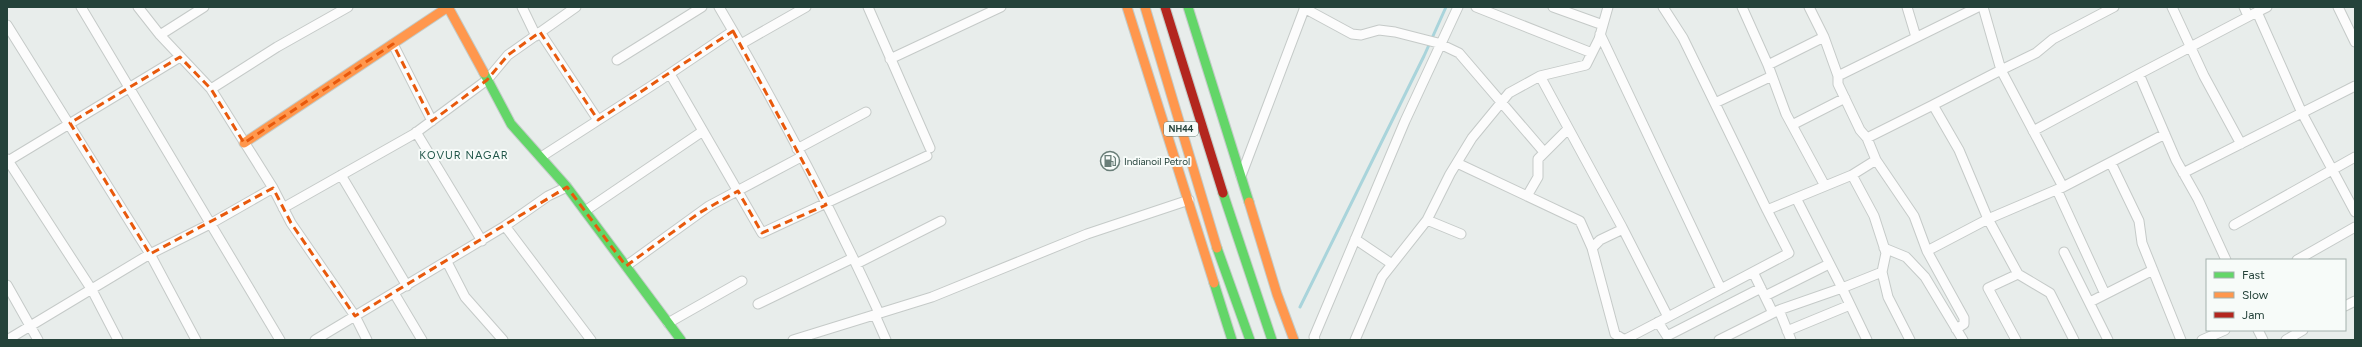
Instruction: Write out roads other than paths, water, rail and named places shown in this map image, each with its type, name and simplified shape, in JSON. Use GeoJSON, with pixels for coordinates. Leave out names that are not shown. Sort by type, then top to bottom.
{"type":"FeatureCollection","features":[{"type":"Feature","properties":{"kind":"main road"},"geometry":{"type":"LineString","coordinates":[[244,143],[448,7],[512,124],[567,187],[681,340]]}},
{"type":"Feature","properties":{"kind":"main road"},"geometry":{"type":"LineString","coordinates":[[1127,7],[1232,340]]}},
{"type":"Feature","properties":{"kind":"main road","name":"NH44"},"geometry":{"type":"LineString","coordinates":[[1145,7],[1218,252],[1250,340]]}},
{"type":"Feature","properties":{"kind":"main road","name":"NH44"},"geometry":{"type":"LineString","coordinates":[[1165,7],[1240,247],[1272,340]]}},
{"type":"Feature","properties":{"kind":"main road"},"geometry":{"type":"LineString","coordinates":[[1188,7],[1277,294],[1294,340]]}},
{"type":"Feature","properties":{"kind":"main road"},"geometry":{"type":"LineString","coordinates":[[1150,77],[1164,73]]}},
{"type":"Feature","properties":{"kind":"street"},"geometry":{"type":"LineString","coordinates":[[81,7],[280,340]]}},
{"type":"Feature","properties":{"kind":"street"},"geometry":{"type":"LineString","coordinates":[[138,7],[160,35],[211,89],[273,188],[291,223],[355,316],[367,340]]}},
{"type":"Feature","properties":{"kind":"street"},"geometry":{"type":"LineString","coordinates":[[160,35],[204,7]]}},
{"type":"Feature","properties":{"kind":"street"},"geometry":{"type":"LineString","coordinates":[[211,89],[277,47],[348,7]]}},
{"type":"Feature","properties":{"kind":"street"},"geometry":{"type":"LineString","coordinates":[[522,7],[538,34],[598,120]]}},
{"type":"Feature","properties":{"kind":"street"},"geometry":{"type":"LineString","coordinates":[[283,208],[416,132],[487,80],[508,55],[576,7]]}},
{"type":"Feature","properties":{"kind":"street"},"geometry":{"type":"LineString","coordinates":[[617,60],[702,7]]}},
{"type":"Feature","properties":{"kind":"street"},"geometry":{"type":"LineString","coordinates":[[719,7],[768,92],[855,261],[886,340]]}},
{"type":"Feature","properties":{"kind":"street"},"geometry":{"type":"LineString","coordinates":[[741,44],[806,7]]}},
{"type":"Feature","properties":{"kind":"street"},"geometry":{"type":"LineString","coordinates":[[670,74],[762,233],[826,205],[929,152],[868,7]]}},
{"type":"Feature","properties":{"kind":"street"},"geometry":{"type":"LineString","coordinates":[[890,58],[1001,7]]}},
{"type":"Feature","properties":{"kind":"street"},"geometry":{"type":"LineString","coordinates":[[1315,340],[1314,337],[1405,121],[1439,44],[1458,7]]}},
{"type":"Feature","properties":{"kind":"street"},"geometry":{"type":"LineString","coordinates":[[1476,7],[1592,53]]}},
{"type":"Feature","properties":{"kind":"street"},"geometry":{"type":"LineString","coordinates":[[1553,7],[1603,25]]}},
{"type":"Feature","properties":{"kind":"street"},"geometry":{"type":"LineString","coordinates":[[1355,340],[1382,277],[1427,220],[1457,162],[1472,138],[1509,93],[1540,76],[1586,65],[1600,34],[1608,7]]}},
{"type":"Feature","properties":{"kind":"street"},"geometry":{"type":"LineString","coordinates":[[1457,162],[1580,221],[1592,248],[1616,334],[1620,339],[1668,317],[1789,253],[1683,38],[1663,7]]}},
{"type":"Feature","properties":{"kind":"street"},"geometry":{"type":"LineString","coordinates":[[1742,7],[1768,65],[1792,125],[1825,186]]}},
{"type":"Feature","properties":{"kind":"street"},"geometry":{"type":"LineString","coordinates":[[1809,7],[1824,38],[1838,76],[1838,84],[1860,130],[1867,138],[1876,160],[1914,216],[1927,251],[1965,320],[1956,329]]}},
{"type":"Feature","properties":{"kind":"street"},"geometry":{"type":"LineString","coordinates":[[1907,7],[1916,37]]}},
{"type":"Feature","properties":{"kind":"street"},"geometry":{"type":"LineString","coordinates":[[1838,76],[1978,7]]}},
{"type":"Feature","properties":{"kind":"street"},"geometry":{"type":"LineString","coordinates":[[1983,7],[2001,70],[2033,131],[2106,294]]}},
{"type":"Feature","properties":{"kind":"street"},"geometry":{"type":"LineString","coordinates":[[1867,138],[2036,53],[2053,38],[2114,7]]}},
{"type":"Feature","properties":{"kind":"street"},"geometry":{"type":"LineString","coordinates":[[2172,7],[2190,47],[2241,144]]}},
{"type":"Feature","properties":{"kind":"street"},"geometry":{"type":"LineString","coordinates":[[2244,7],[2252,14],[2302,113],[2355,212]]}},
{"type":"Feature","properties":{"kind":"street"},"geometry":{"type":"LineString","coordinates":[[2033,131],[2138,74],[2267,7]]}},
{"type":"Feature","properties":{"kind":"street"},"geometry":{"type":"LineString","coordinates":[[2338,7],[2355,42]]}},
{"type":"Feature","properties":{"kind":"street"},"geometry":{"type":"LineString","coordinates":[[1241,176],[1304,8],[1352,34],[1387,30],[1439,44],[1463,56],[1500,103],[1544,152]]}},
{"type":"Feature","properties":{"kind":"street"},"geometry":{"type":"LineString","coordinates":[[7,25],[70,123],[150,254],[196,340]]}},
{"type":"Feature","properties":{"kind":"street"},"geometry":{"type":"LineString","coordinates":[[541,157],[670,74],[733,31]]}},
{"type":"Feature","properties":{"kind":"street"},"geometry":{"type":"LineString","coordinates":[[1600,34],[1721,289]]}},
{"type":"Feature","properties":{"kind":"street"},"geometry":{"type":"LineString","coordinates":[[1768,65],[1824,38]]}},
{"type":"Feature","properties":{"kind":"street"},"geometry":{"type":"LineString","coordinates":[[393,44],[432,121]]}},
{"type":"Feature","properties":{"kind":"street"},"geometry":{"type":"LineString","coordinates":[[118,340],[92,290],[8,160],[180,57]]}},
{"type":"Feature","properties":{"kind":"street"},"geometry":{"type":"LineString","coordinates":[[2138,74],[2164,134],[2183,173],[2198,198],[2226,259]]}},
{"type":"Feature","properties":{"kind":"street"},"geometry":{"type":"LineString","coordinates":[[1540,76],[1623,229],[1668,317]]}},
{"type":"Feature","properties":{"kind":"street"},"geometry":{"type":"LineString","coordinates":[[1715,103],[1772,76]]}},
{"type":"Feature","properties":{"kind":"street"},"geometry":{"type":"LineString","coordinates":[[2183,173],[2355,86]]}},
{"type":"Feature","properties":{"kind":"street"},"geometry":{"type":"LineString","coordinates":[[1792,125],[1845,98]]}},
{"type":"Feature","properties":{"kind":"street"},"geometry":{"type":"LineString","coordinates":[[1933,106],[1959,150],[1988,219],[2018,274],[2050,293],[2074,340]]}},
{"type":"Feature","properties":{"kind":"street"},"geometry":{"type":"LineString","coordinates":[[626,266],[699,213],[738,191],[866,112]]}},
{"type":"Feature","properties":{"kind":"street"},"geometry":{"type":"LineString","coordinates":[[1528,196],[1537,180],[1537,163],[1544,152],[1568,129]]}},
{"type":"Feature","properties":{"kind":"street"},"geometry":{"type":"LineString","coordinates":[[585,211],[703,131]]}},
{"type":"Feature","properties":{"kind":"street"},"geometry":{"type":"LineString","coordinates":[[416,132],[482,241]]}},
{"type":"Feature","properties":{"kind":"street"},"geometry":{"type":"LineString","coordinates":[[1927,251],[1988,219],[2060,189],[2164,134]]}},
{"type":"Feature","properties":{"kind":"street"},"geometry":{"type":"LineString","coordinates":[[2234,225],[2355,157]]}},
{"type":"Feature","properties":{"kind":"street"},"geometry":{"type":"LineString","coordinates":[[1767,210],[1852,175],[1876,160]]}},
{"type":"Feature","properties":{"kind":"street"},"geometry":{"type":"LineString","coordinates":[[2110,163],[2139,222],[2142,243],[2181,340]]}},
{"type":"Feature","properties":{"kind":"street"},"geometry":{"type":"LineString","coordinates":[[341,175],[407,286]]}},
{"type":"Feature","properties":{"kind":"street"},"geometry":{"type":"LineString","coordinates":[[1852,175],[1874,216],[1886,254],[1882,272],[1888,297],[1910,340]]}},
{"type":"Feature","properties":{"kind":"street"},"geometry":{"type":"LineString","coordinates":[[315,340],[482,241],[540,201],[567,187]]}},
{"type":"Feature","properties":{"kind":"street"},"geometry":{"type":"LineString","coordinates":[[7,340],[31,328],[150,254],[210,224],[273,188]]}},
{"type":"Feature","properties":{"kind":"street"},"geometry":{"type":"LineString","coordinates":[[1796,198],[1867,340]]}},
{"type":"Feature","properties":{"kind":"street"},"geometry":{"type":"LineString","coordinates":[[793,340],[812,337],[877,314],[932,297],[1087,234],[1189,200]]}},
{"type":"Feature","properties":{"kind":"street"},"geometry":{"type":"LineString","coordinates":[[1427,220],[1461,234]]}},
{"type":"Feature","properties":{"kind":"street"},"geometry":{"type":"LineString","coordinates":[[758,304],[941,221]]}},
{"type":"Feature","properties":{"kind":"street"},"geometry":{"type":"LineString","coordinates":[[505,226],[591,340]]}},
{"type":"Feature","properties":{"kind":"street"},"geometry":{"type":"LineString","coordinates":[[2299,259],[2355,227]]}},
{"type":"Feature","properties":{"kind":"street"},"geometry":{"type":"LineString","coordinates":[[1592,248],[1597,242],[1623,229]]}},
{"type":"Feature","properties":{"kind":"street"},"geometry":{"type":"LineString","coordinates":[[1355,239],[1392,264]]}},
{"type":"Feature","properties":{"kind":"street"},"geometry":{"type":"LineString","coordinates":[[1884,248],[1906,257],[1925,277],[1963,340]]}},
{"type":"Feature","properties":{"kind":"street"},"geometry":{"type":"LineString","coordinates":[[2064,252],[2108,340]]}},
{"type":"Feature","properties":{"kind":"street"},"geometry":{"type":"LineString","coordinates":[[447,262],[465,297],[503,340]]}},
{"type":"Feature","properties":{"kind":"street"},"geometry":{"type":"LineString","coordinates":[[1658,322],[1667,336],[1763,292],[1829,264]]}},
{"type":"Feature","properties":{"kind":"street"},"geometry":{"type":"LineString","coordinates":[[2090,302],[2153,270]]}},
{"type":"Feature","properties":{"kind":"street"},"geometry":{"type":"LineString","coordinates":[[1753,272],[1789,336],[1850,305]]}},
{"type":"Feature","properties":{"kind":"street"},"geometry":{"type":"LineString","coordinates":[[1719,340],[1776,312],[1882,272]]}},
{"type":"Feature","properties":{"kind":"street"},"geometry":{"type":"LineString","coordinates":[[2016,340],[1988,288],[2018,274]]}},
{"type":"Feature","properties":{"kind":"street"},"geometry":{"type":"LineString","coordinates":[[668,323],[742,281]]}},
{"type":"Feature","properties":{"kind":"street"},"geometry":{"type":"LineString","coordinates":[[7,285],[38,340]]}},
{"type":"Feature","properties":{"kind":"street"},"geometry":{"type":"LineString","coordinates":[[394,293],[422,340]]}},
{"type":"Feature","properties":{"kind":"street"},"geometry":{"type":"LineString","coordinates":[[2346,306],[2355,301]]}},
{"type":"Feature","properties":{"kind":"street"},"geometry":{"type":"LineString","coordinates":[[2202,340],[2223,331]]}},
{"type":"Feature","properties":{"kind":"street"},"geometry":{"type":"LineString","coordinates":[[2258,331],[2263,340]]}},
{"type":"Feature","properties":{"kind":"street"},"geometry":{"type":"LineString","coordinates":[[2286,340],[2301,331]]}},
{"type":"Feature","properties":{"kind":"waterway"},"geometry":{"type":"LineString","coordinates":[[1300,307],[1424,56],[1446,7]]}},
{"type":"Feature","properties":{"kind":"place","name":"Indianoil Petrol"},"geometry":{"type":"Point","coordinates":[1110,161]}},
{"type":"Feature","properties":{"kind":"district","name":"KOVUR NAGAR"},"geometry":{"type":"Point","coordinates":[464,155]}}]}
